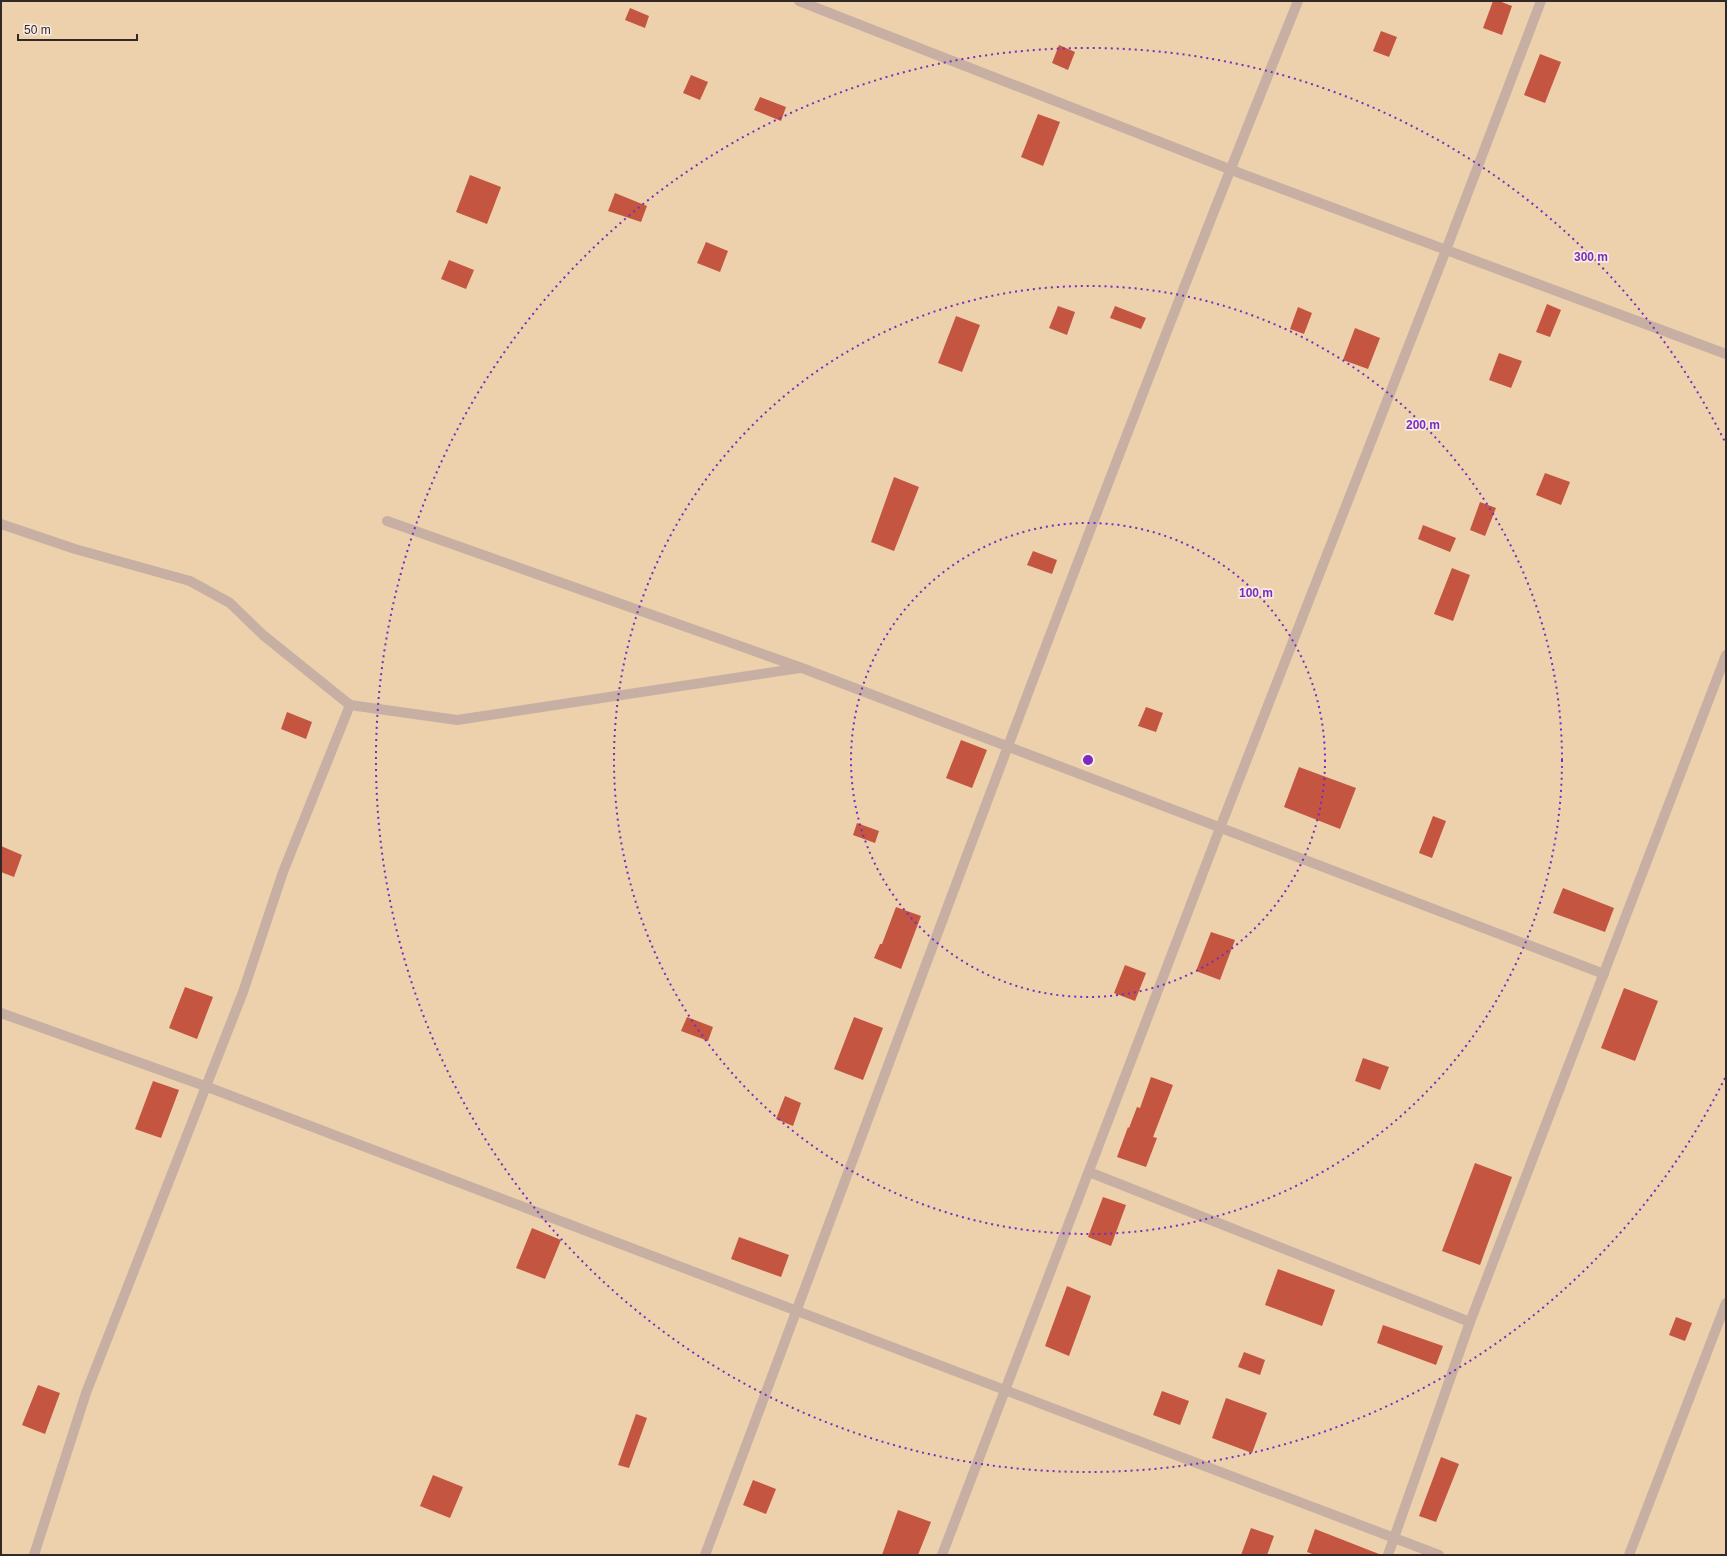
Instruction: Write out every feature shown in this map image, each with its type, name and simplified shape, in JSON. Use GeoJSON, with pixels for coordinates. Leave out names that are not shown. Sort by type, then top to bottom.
{"type":"FeatureCollection","features":[{"type":"Feature","properties":{"kind":"street"},"geometry":{"type":"LineString","coordinates":[[799,1],[1230,169],[1726,354]]}},
{"type":"Feature","properties":{"kind":"street"},"geometry":{"type":"LineString","coordinates":[[705,1555],[1008,747],[1230,169],[1298,1]]}},
{"type":"Feature","properties":{"kind":"street"},"geometry":{"type":"LineString","coordinates":[[942,1555],[1220,828],[1446,250],[1541,1]]}},
{"type":"Feature","properties":{"kind":"street"},"geometry":{"type":"LineString","coordinates":[[387,521],[802,668],[1604,974]]}},
{"type":"Feature","properties":{"kind":"street"},"geometry":{"type":"LineString","coordinates":[[1,524],[75,549],[190,581],[230,603],[263,635],[350,705],[457,720],[802,668]]}},
{"type":"Feature","properties":{"kind":"street"},"geometry":{"type":"LineString","coordinates":[[1388,1555],[1470,1322],[1726,655]]}},
{"type":"Feature","properties":{"kind":"street"},"geometry":{"type":"LineString","coordinates":[[34,1555],[86,1393],[243,992],[283,872],[350,705]]}},
{"type":"Feature","properties":{"kind":"street"},"geometry":{"type":"LineString","coordinates":[[1,1013],[205,1086],[1439,1555]]}},
{"type":"Feature","properties":{"kind":"street"},"geometry":{"type":"LineString","coordinates":[[1089,1172],[1470,1322]]}},
{"type":"Feature","properties":{"kind":"street"},"geometry":{"type":"LineString","coordinates":[[1629,1555],[1726,1303]]}},
{"type":"Feature","properties":{"kind":"sand"},"geometry":{"type":"Polygon","coordinates":[[[1,1],[1726,1],[1726,1555],[1,1555],[1,1]]]}},
{"type":"Feature","properties":{"kind":"building"},"geometry":{"type":"Polygon","coordinates":[[[1493,1],[1499,1],[1512,6],[1502,35],[1483,28],[1493,1]]]}},
{"type":"Feature","properties":{"kind":"building"},"geometry":{"type":"Polygon","coordinates":[[[630,8],[649,16],[645,28],[625,20],[630,8]]]}},
{"type":"Feature","properties":{"kind":"building"},"geometry":{"type":"Polygon","coordinates":[[[1381,31],[1397,37],[1389,57],[1373,51],[1381,31]]]}},
{"type":"Feature","properties":{"kind":"building"},"geometry":{"type":"Polygon","coordinates":[[[1059,45],[1075,52],[1068,70],[1052,63],[1059,45]]]}},
{"type":"Feature","properties":{"kind":"building"},"geometry":{"type":"Polygon","coordinates":[[[1540,54],[1561,62],[1545,103],[1524,95],[1540,54]]]}},
{"type":"Feature","properties":{"kind":"building"},"geometry":{"type":"Polygon","coordinates":[[[691,75],[708,82],[700,100],[683,93],[691,75]]]}},
{"type":"Feature","properties":{"kind":"building"},"geometry":{"type":"Polygon","coordinates":[[[760,97],[786,107],[781,121],[754,110],[760,97]]]}},
{"type":"Feature","properties":{"kind":"building"},"geometry":{"type":"Polygon","coordinates":[[[1038,114],[1060,122],[1043,166],[1021,157],[1038,114]]]}},
{"type":"Feature","properties":{"kind":"building"},"geometry":{"type":"Polygon","coordinates":[[[470,175],[501,187],[487,224],[456,212],[470,175]]]}},
{"type":"Feature","properties":{"kind":"building"},"geometry":{"type":"Polygon","coordinates":[[[615,193],[647,206],[641,222],[608,211],[615,193]]]}},
{"type":"Feature","properties":{"kind":"building"},"geometry":{"type":"Polygon","coordinates":[[[706,242],[728,251],[720,272],[697,263],[706,242]]]}},
{"type":"Feature","properties":{"kind":"building"},"geometry":{"type":"Polygon","coordinates":[[[449,260],[474,270],[466,289],[441,279],[449,260]]]}},
{"type":"Feature","properties":{"kind":"building"},"geometry":{"type":"Polygon","coordinates":[[[1547,304],[1561,310],[1550,337],[1536,332],[1547,304]]]}},
{"type":"Feature","properties":{"kind":"building"},"geometry":{"type":"Polygon","coordinates":[[[1058,306],[1075,312],[1067,335],[1049,328],[1058,306]]]}},
{"type":"Feature","properties":{"kind":"building"},"geometry":{"type":"Polygon","coordinates":[[[1115,306],[1146,318],[1141,329],[1110,318],[1115,306]]]}},
{"type":"Feature","properties":{"kind":"building"},"geometry":{"type":"Polygon","coordinates":[[[1298,307],[1312,313],[1304,334],[1290,329],[1298,307]]]}},
{"type":"Feature","properties":{"kind":"building"},"geometry":{"type":"Polygon","coordinates":[[[956,316],[980,325],[962,372],[938,363],[956,316]]]}},
{"type":"Feature","properties":{"kind":"building"},"geometry":{"type":"Polygon","coordinates":[[[1355,328],[1380,338],[1368,369],[1343,360],[1355,328]]]}},
{"type":"Feature","properties":{"kind":"building"},"geometry":{"type":"Polygon","coordinates":[[[1499,353],[1522,361],[1511,388],[1489,380],[1499,353]]]}},
{"type":"Feature","properties":{"kind":"building"},"geometry":{"type":"Polygon","coordinates":[[[1545,473],[1570,482],[1561,505],[1536,495],[1545,473]]]}},
{"type":"Feature","properties":{"kind":"building"},"geometry":{"type":"Polygon","coordinates":[[[894,477],[919,487],[894,551],[871,542],[894,477]]]}},
{"type":"Feature","properties":{"kind":"building"},"geometry":{"type":"Polygon","coordinates":[[[1480,502],[1496,508],[1485,536],[1470,530],[1480,502]]]}},
{"type":"Feature","properties":{"kind":"building"},"geometry":{"type":"Polygon","coordinates":[[[1423,525],[1456,538],[1450,552],[1418,539],[1423,525]]]}},
{"type":"Feature","properties":{"kind":"building"},"geometry":{"type":"Polygon","coordinates":[[[1033,551],[1057,560],[1052,574],[1027,565],[1033,551]]]}},
{"type":"Feature","properties":{"kind":"building"},"geometry":{"type":"Polygon","coordinates":[[[1452,568],[1470,575],[1453,621],[1434,614],[1452,568]]]}},
{"type":"Feature","properties":{"kind":"building"},"geometry":{"type":"Polygon","coordinates":[[[1146,707],[1163,713],[1156,732],[1138,726],[1146,707]]]}},
{"type":"Feature","properties":{"kind":"building"},"geometry":{"type":"Polygon","coordinates":[[[287,712],[312,722],[306,739],[281,729],[287,712]]]}},
{"type":"Feature","properties":{"kind":"building"},"geometry":{"type":"Polygon","coordinates":[[[961,740],[987,750],[972,788],[946,778],[961,740]]]}},
{"type":"Feature","properties":{"kind":"building"},"geometry":{"type":"Polygon","coordinates":[[[1299,767],[1356,788],[1340,829],[1284,807],[1299,767]]]}},
{"type":"Feature","properties":{"kind":"building"},"geometry":{"type":"Polygon","coordinates":[[[1433,816],[1446,821],[1432,858],[1419,853],[1433,816]]]}},
{"type":"Feature","properties":{"kind":"building"},"geometry":{"type":"Polygon","coordinates":[[[857,823],[879,831],[875,843],[853,835],[857,823]]]}},
{"type":"Feature","properties":{"kind":"building"},"geometry":{"type":"Polygon","coordinates":[[[1,846],[22,855],[14,877],[1,872],[1,846]]]}},
{"type":"Feature","properties":{"kind":"building"},"geometry":{"type":"Polygon","coordinates":[[[1563,888],[1614,908],[1605,932],[1553,913],[1563,888]]]}},
{"type":"Feature","properties":{"kind":"building"},"geometry":{"type":"Polygon","coordinates":[[[896,907],[921,916],[901,969],[874,958],[880,944],[882,944],[896,907]]]}},
{"type":"Feature","properties":{"kind":"building"},"geometry":{"type":"Polygon","coordinates":[[[1211,932],[1235,940],[1220,980],[1196,971],[1211,932]]]}},
{"type":"Feature","properties":{"kind":"building"},"geometry":{"type":"Polygon","coordinates":[[[1125,965],[1146,973],[1135,1001],[1114,993],[1125,965]]]}},
{"type":"Feature","properties":{"kind":"building"},"geometry":{"type":"Polygon","coordinates":[[[185,987],[213,997],[197,1039],[169,1028],[185,987]]]}},
{"type":"Feature","properties":{"kind":"building"},"geometry":{"type":"Polygon","coordinates":[[[1624,988],[1658,1001],[1635,1061],[1601,1048],[1624,988]]]}},
{"type":"Feature","properties":{"kind":"building"},"geometry":{"type":"Polygon","coordinates":[[[687,1017],[713,1027],[708,1041],[681,1031],[687,1017]]]}},
{"type":"Feature","properties":{"kind":"building"},"geometry":{"type":"Polygon","coordinates":[[[854,1017],[883,1028],[863,1080],[834,1069],[854,1017]]]}},
{"type":"Feature","properties":{"kind":"building"},"geometry":{"type":"Polygon","coordinates":[[[1363,1058],[1389,1067],[1380,1090],[1355,1081],[1363,1058]]]}},
{"type":"Feature","properties":{"kind":"building"},"geometry":{"type":"Polygon","coordinates":[[[1151,1077],[1173,1085],[1153,1137],[1157,1138],[1146,1167],[1117,1157],[1137,1107],[1140,1108],[1151,1077]]]}},
{"type":"Feature","properties":{"kind":"building"},"geometry":{"type":"Polygon","coordinates":[[[153,1081],[179,1090],[161,1138],[135,1129],[153,1081]]]}},
{"type":"Feature","properties":{"kind":"building"},"geometry":{"type":"Polygon","coordinates":[[[785,1096],[801,1103],[793,1126],[776,1119],[785,1096]]]}},
{"type":"Feature","properties":{"kind":"building"},"geometry":{"type":"Polygon","coordinates":[[[1475,1163],[1512,1177],[1480,1265],[1442,1251],[1475,1163]]]}},
{"type":"Feature","properties":{"kind":"building"},"geometry":{"type":"Polygon","coordinates":[[[1103,1197],[1126,1205],[1111,1246],[1088,1237],[1103,1197]]]}},
{"type":"Feature","properties":{"kind":"building"},"geometry":{"type":"Polygon","coordinates":[[[532,1228],[561,1240],[545,1279],[516,1268],[532,1228]]]}},
{"type":"Feature","properties":{"kind":"building"},"geometry":{"type":"Polygon","coordinates":[[[739,1237],[789,1255],[781,1277],[731,1259],[739,1237]]]}},
{"type":"Feature","properties":{"kind":"building"},"geometry":{"type":"Polygon","coordinates":[[[1278,1269],[1335,1290],[1322,1326],[1265,1305],[1278,1269]]]}},
{"type":"Feature","properties":{"kind":"building"},"geometry":{"type":"Polygon","coordinates":[[[1067,1286],[1091,1296],[1069,1356],[1045,1346],[1067,1286]]]}},
{"type":"Feature","properties":{"kind":"building"},"geometry":{"type":"Polygon","coordinates":[[[1676,1317],[1692,1323],[1685,1341],[1669,1335],[1676,1317]]]}},
{"type":"Feature","properties":{"kind":"building"},"geometry":{"type":"Polygon","coordinates":[[[1383,1325],[1443,1346],[1436,1365],[1377,1343],[1383,1325]]]}},
{"type":"Feature","properties":{"kind":"building"},"geometry":{"type":"Polygon","coordinates":[[[1244,1352],[1265,1360],[1260,1375],[1238,1367],[1244,1352]]]}},
{"type":"Feature","properties":{"kind":"building"},"geometry":{"type":"Polygon","coordinates":[[[38,1385],[60,1393],[45,1434],[22,1425],[38,1385]]]}},
{"type":"Feature","properties":{"kind":"building"},"geometry":{"type":"Polygon","coordinates":[[[1162,1391],[1189,1401],[1180,1425],[1153,1415],[1162,1391]]]}},
{"type":"Feature","properties":{"kind":"building"},"geometry":{"type":"Polygon","coordinates":[[[1226,1398],[1267,1413],[1252,1453],[1212,1438],[1226,1398]]]}},
{"type":"Feature","properties":{"kind":"building"},"geometry":{"type":"Polygon","coordinates":[[[636,1414],[647,1418],[629,1468],[618,1465],[636,1414]]]}},
{"type":"Feature","properties":{"kind":"building"},"geometry":{"type":"Polygon","coordinates":[[[1441,1457],[1459,1464],[1436,1522],[1419,1516],[1441,1457]]]}},
{"type":"Feature","properties":{"kind":"building"},"geometry":{"type":"Polygon","coordinates":[[[433,1475],[463,1487],[450,1518],[420,1506],[433,1475]]]}},
{"type":"Feature","properties":{"kind":"building"},"geometry":{"type":"Polygon","coordinates":[[[753,1480],[776,1489],[766,1514],[743,1505],[753,1480]]]}},
{"type":"Feature","properties":{"kind":"building"},"geometry":{"type":"Polygon","coordinates":[[[898,1510],[931,1522],[918,1555],[882,1555],[898,1510]]]}},
{"type":"Feature","properties":{"kind":"building"},"geometry":{"type":"Polygon","coordinates":[[[1251,1528],[1274,1536],[1267,1555],[1241,1555],[1251,1528]]]}},
{"type":"Feature","properties":{"kind":"building"},"geometry":{"type":"Polygon","coordinates":[[[1315,1529],[1379,1555],[1315,1555],[1307,1552],[1315,1529]]]}}]}
